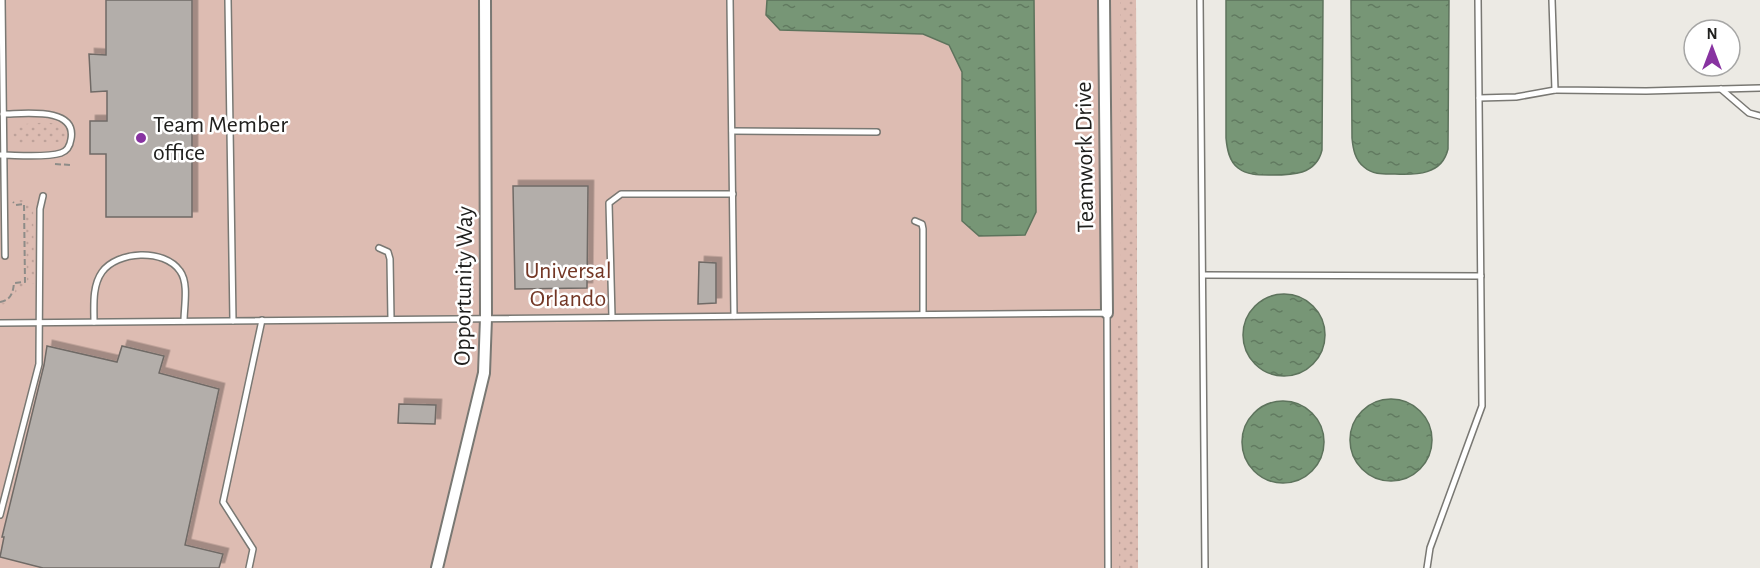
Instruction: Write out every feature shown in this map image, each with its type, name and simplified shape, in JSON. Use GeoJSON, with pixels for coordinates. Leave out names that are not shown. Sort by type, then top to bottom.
{"type":"FeatureCollection","features":[{"type":"Feature","properties":{"kind":"street","name":"Opportunity Way"},"geometry":{"type":"LineString","coordinates":[[437,568],[484,373],[486,318],[485,0]]}},
{"type":"Feature","properties":{"kind":"street","name":"Teamwork Drive"},"geometry":{"type":"LineString","coordinates":[[1104,0],[1107,312]]}},
{"type":"Feature","properties":{"kind":"lane"},"geometry":{"type":"LineString","coordinates":[[2,0],[2,155],[5,256]]}},
{"type":"Feature","properties":{"kind":"lane"},"geometry":{"type":"LineString","coordinates":[[228,0],[233,321]]}},
{"type":"Feature","properties":{"kind":"lane"},"geometry":{"type":"LineString","coordinates":[[730,0],[734,316]]}},
{"type":"Feature","properties":{"kind":"lane"},"geometry":{"type":"LineString","coordinates":[[1200,0],[1205,568]]}},
{"type":"Feature","properties":{"kind":"lane"},"geometry":{"type":"LineString","coordinates":[[1427,568],[1430,548],[1482,406],[1479,0]]}},
{"type":"Feature","properties":{"kind":"lane"},"geometry":{"type":"LineString","coordinates":[[1552,0],[1555,90]]}},
{"type":"Feature","properties":{"kind":"lane"},"geometry":{"type":"LineString","coordinates":[[1479,98],[1516,97],[1555,90],[1760,88]]}},
{"type":"Feature","properties":{"kind":"lane"},"geometry":{"type":"LineString","coordinates":[[1721,89],[1749,113],[1760,117]]}},
{"type":"Feature","properties":{"kind":"lane"},"geometry":{"type":"LineString","coordinates":[[2,155],[64,153],[70,145],[72,134],[69,124],[56,115],[3,114]]}},
{"type":"Feature","properties":{"kind":"lane"},"geometry":{"type":"LineString","coordinates":[[732,131],[877,132]]}},
{"type":"Feature","properties":{"kind":"lane"},"geometry":{"type":"LineString","coordinates":[[612,317],[609,203],[621,194],[733,194]]}},
{"type":"Feature","properties":{"kind":"lane"},"geometry":{"type":"LineString","coordinates":[[0,515],[39,364],[40,209],[44,196]]}},
{"type":"Feature","properties":{"kind":"lane"},"geometry":{"type":"LineString","coordinates":[[915,221],[922,224],[923,229],[923,314]]}},
{"type":"Feature","properties":{"kind":"lane"},"geometry":{"type":"LineString","coordinates":[[379,248],[388,252],[390,259],[391,319]]}},
{"type":"Feature","properties":{"kind":"lane"},"geometry":{"type":"LineString","coordinates":[[94,322],[95,286],[102,272],[114,260],[132,255],[158,256],[180,270],[184,283],[184,321]]}},
{"type":"Feature","properties":{"kind":"lane"},"geometry":{"type":"LineString","coordinates":[[1203,275],[1480,276]]}},
{"type":"Feature","properties":{"kind":"lane"},"geometry":{"type":"LineString","coordinates":[[0,323],[1107,312],[1108,568]]}},
{"type":"Feature","properties":{"kind":"lane"},"geometry":{"type":"LineString","coordinates":[[249,568],[253,549],[223,502],[262,320]]}},
{"type":"Feature","properties":{"kind":"path"},"geometry":{"type":"LineString","coordinates":[[0,302],[10,298],[14,283],[25,282],[24,204],[13,204],[13,192]]}},
{"type":"Feature","properties":{"kind":"green space","name":"Universal Orlando"},"geometry":{"type":"Polygon","coordinates":[[[0,0],[1136,0],[1138,568],[0,568],[0,0]]]}},
{"type":"Feature","properties":{"kind":"green space"},"geometry":{"type":"Polygon","coordinates":[[[1120,0],[1136,0],[1138,568],[1119,568],[1120,0]]]}},
{"type":"Feature","properties":{"kind":"green space"},"geometry":{"type":"Polygon","coordinates":[[[55,124],[65,129],[68,135],[62,142],[20,143],[12,134],[15,126],[55,124]]]}},
{"type":"Feature","properties":{"kind":"green space"},"geometry":{"type":"Polygon","coordinates":[[[15,200],[29,200],[33,203],[34,284],[30,284],[0,312],[0,304],[12,298],[16,284],[27,283],[26,204],[15,203],[15,200]]]}},
{"type":"Feature","properties":{"kind":"water"},"geometry":{"type":"Polygon","coordinates":[[[767,0],[1034,0],[1036,212],[1025,235],[979,236],[962,221],[962,72],[949,45],[923,34],[780,30],[766,15],[767,0]]]}},
{"type":"Feature","properties":{"kind":"water"},"geometry":{"type":"Polygon","coordinates":[[[1226,0],[1323,0],[1322,150],[1319,159],[1308,169],[1285,175],[1253,174],[1238,168],[1231,158],[1226,138],[1226,0]]]}},
{"type":"Feature","properties":{"kind":"water"},"geometry":{"type":"Polygon","coordinates":[[[1351,0],[1449,0],[1448,149],[1445,158],[1434,169],[1411,174],[1379,174],[1367,170],[1357,158],[1352,138],[1351,0]]]}},
{"type":"Feature","properties":{"kind":"water"},"geometry":{"type":"Polygon","coordinates":[[[1284,294],[1300,297],[1313,306],[1322,319],[1325,335],[1322,351],[1313,364],[1300,373],[1284,376],[1268,373],[1255,364],[1246,351],[1243,335],[1246,319],[1255,306],[1268,297],[1284,294]]]}},
{"type":"Feature","properties":{"kind":"water"},"geometry":{"type":"Polygon","coordinates":[[[1391,399],[1407,402],[1420,411],[1429,424],[1432,440],[1429,456],[1420,469],[1407,478],[1391,481],[1375,478],[1362,469],[1353,456],[1350,440],[1353,424],[1362,411],[1375,402],[1391,399]]]}},
{"type":"Feature","properties":{"kind":"water"},"geometry":{"type":"Polygon","coordinates":[[[1283,401],[1299,404],[1312,413],[1321,426],[1324,442],[1321,458],[1312,471],[1299,480],[1283,483],[1267,480],[1254,471],[1245,458],[1242,442],[1245,426],[1254,413],[1267,404],[1283,401]]]}},
{"type":"Feature","properties":{"kind":"building"},"geometry":{"type":"Polygon","coordinates":[[[106,0],[192,0],[192,217],[106,217],[106,154],[90,154],[90,121],[107,121],[107,91],[91,92],[89,54],[106,55],[106,0]]]}},
{"type":"Feature","properties":{"kind":"building"},"geometry":{"type":"Polygon","coordinates":[[[513,186],[588,186],[587,288],[515,289],[513,186]]]}},
{"type":"Feature","properties":{"kind":"building"},"geometry":{"type":"Polygon","coordinates":[[[699,262],[716,263],[716,303],[698,304],[699,262]]]}},
{"type":"Feature","properties":{"kind":"building"},"geometry":{"type":"Polygon","coordinates":[[[47,346],[117,362],[122,346],[164,356],[159,373],[219,389],[185,545],[223,554],[219,568],[43,568],[0,557],[4,537],[2,537],[47,346]]]}},
{"type":"Feature","properties":{"kind":"building"},"geometry":{"type":"Polygon","coordinates":[[[399,404],[436,405],[435,424],[398,423],[399,404]]]}},
{"type":"Feature","properties":{"kind":"place","name":"Team Member office"},"geometry":{"type":"Point","coordinates":[141,138]}}]}
